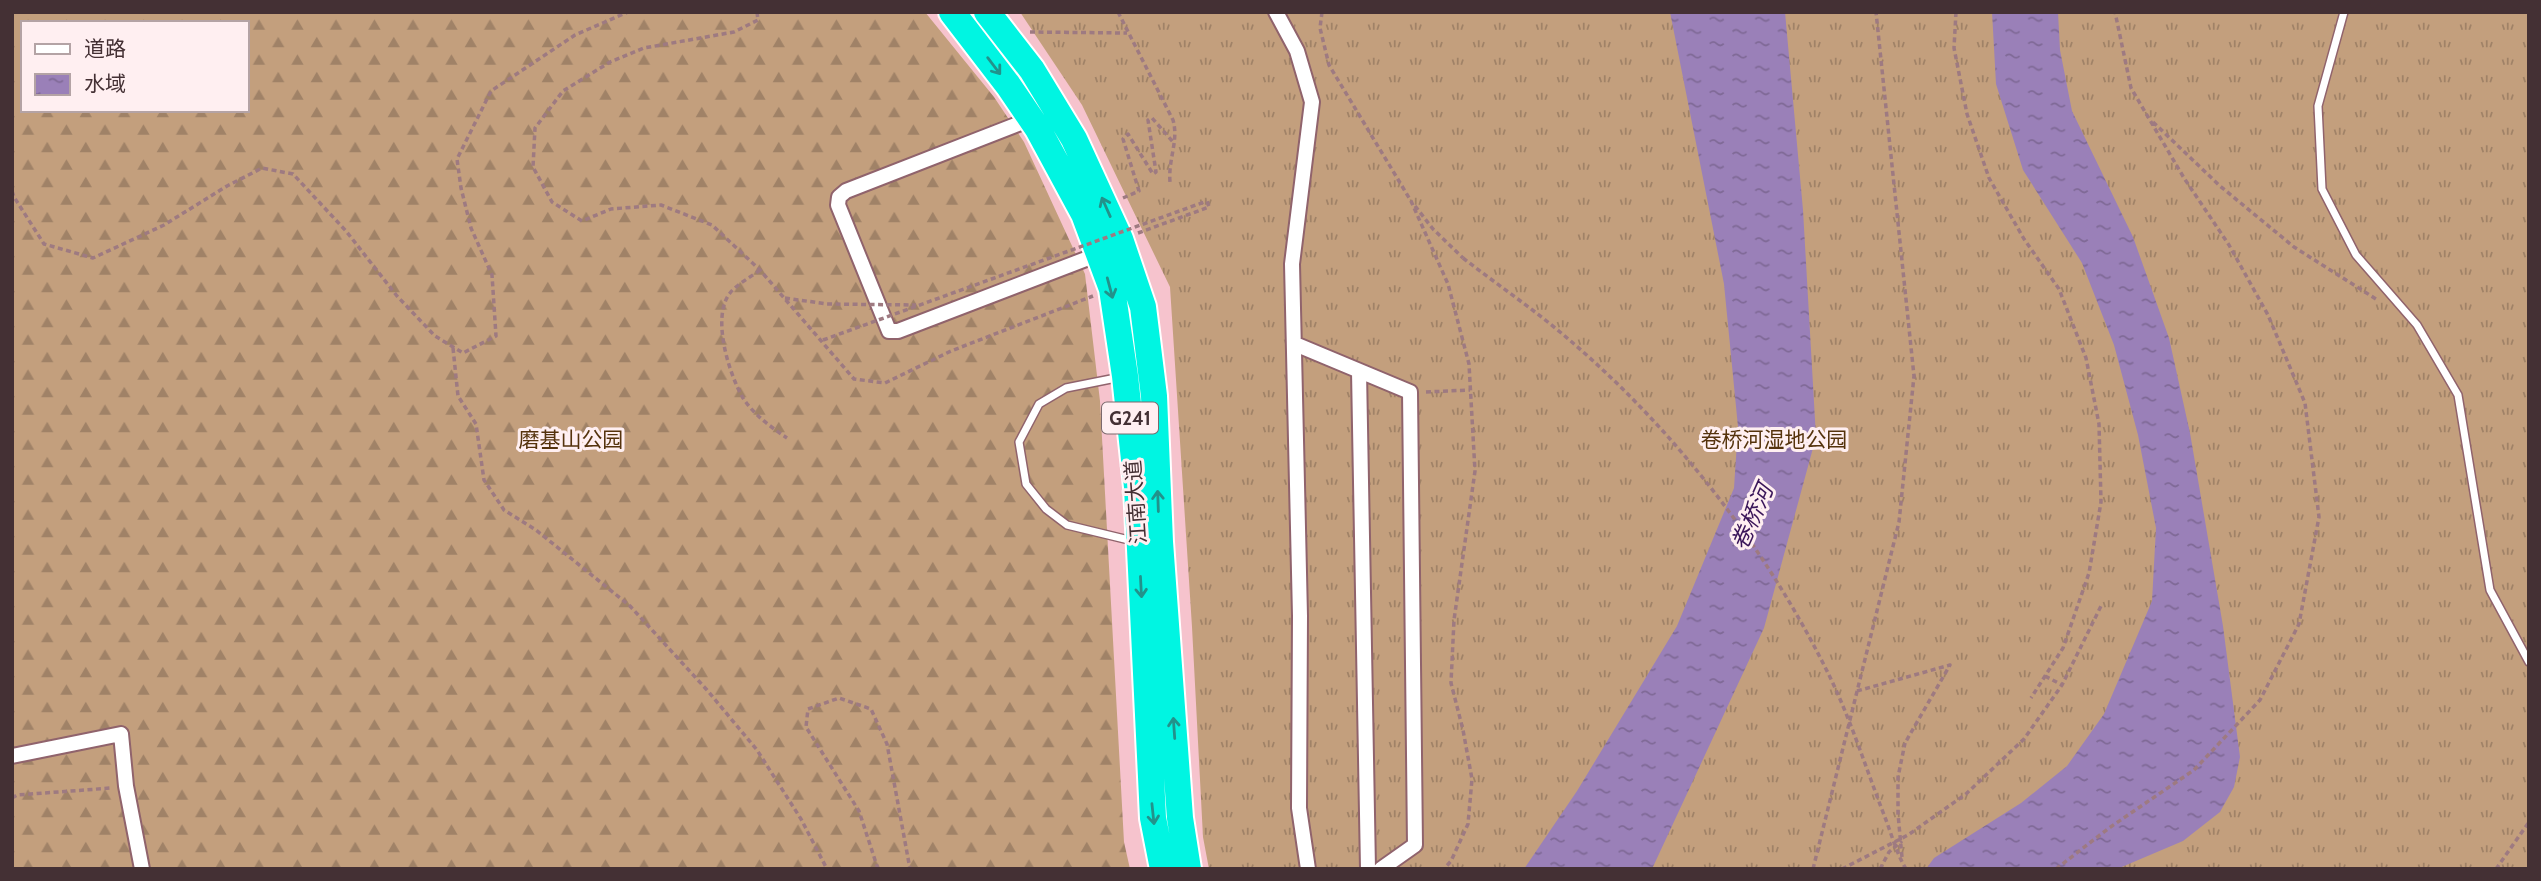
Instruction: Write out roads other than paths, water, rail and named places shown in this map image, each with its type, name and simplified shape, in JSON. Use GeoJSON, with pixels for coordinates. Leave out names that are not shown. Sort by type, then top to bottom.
{"type":"FeatureCollection","features":[{"type":"Feature","properties":{"kind":"highway","name":"江南大道"},"geometry":{"type":"LineString","coordinates":[[952,12],[1031,119],[1084,214],[1110,247],[1143,307],[1154,396],[1160,542],[1179,804],[1188,869]]}},
{"type":"Feature","properties":{"kind":"highway","name":"江南大道"},"geometry":{"type":"LineString","coordinates":[[995,22],[1032,70],[1067,127],[1105,205],[1112,289],[1137,486],[1153,818],[1163,869]]}},
{"type":"Feature","properties":{"kind":"street"},"geometry":{"type":"LineString","coordinates":[[1276,12],[1297,51],[1312,102],[1292,264],[1300,616],[1299,808],[1308,869]]}},
{"type":"Feature","properties":{"kind":"street"},"geometry":{"type":"LineString","coordinates":[[1031,119],[846,191],[839,197],[838,205],[889,331],[898,331],[1110,247]]}},
{"type":"Feature","properties":{"kind":"street"},"geometry":{"type":"LineString","coordinates":[[1295,344],[1410,392],[1415,845],[1381,869]]}},
{"type":"Feature","properties":{"kind":"street"},"geometry":{"type":"LineString","coordinates":[[1359,371],[1368,869]]}},
{"type":"Feature","properties":{"kind":"street"},"geometry":{"type":"LineString","coordinates":[[12,756],[121,734],[126,786],[142,869]]}},
{"type":"Feature","properties":{"kind":"lane"},"geometry":{"type":"LineString","coordinates":[[2344,12],[2318,106],[2322,189],[2356,255],[2417,325],[2458,395],[2490,590],[2529,662]]}},
{"type":"Feature","properties":{"kind":"lane"},"geometry":{"type":"LineString","coordinates":[[1125,376],[1066,388],[1039,404],[1019,442],[1026,484],[1046,509],[1067,525],[1139,542]]}},
{"type":"Feature","properties":{"kind":"water","name":"卷桥河"},"geometry":{"type":"Polygon","coordinates":[[[1670,12],[1785,12],[1803,210],[1816,437],[1764,628],[1652,869],[1524,869],[1577,791],[1677,626],[1734,488],[1738,427],[1724,284],[1670,12]]]}},
{"type":"Feature","properties":{"kind":"water"},"geometry":{"type":"Polygon","coordinates":[[[1992,12],[2058,12],[2060,50],[2072,111],[2133,237],[2169,338],[2190,433],[2223,626],[2240,757],[2234,787],[2220,812],[2183,841],[2117,869],[1926,869],[1934,858],[2021,803],[2067,766],[2104,714],[2152,601],[2156,528],[2138,435],[2114,345],[2082,263],[2023,170],[1996,84],[1992,12]]]}},
{"type":"Feature","properties":{"kind":"park label","name":"磨基山公园"},"geometry":{"type":"Point","coordinates":[571,440]}},
{"type":"Feature","properties":{"kind":"park label","name":"卷桥河湿地公园"},"geometry":{"type":"Point","coordinates":[1774,440]}}]}
